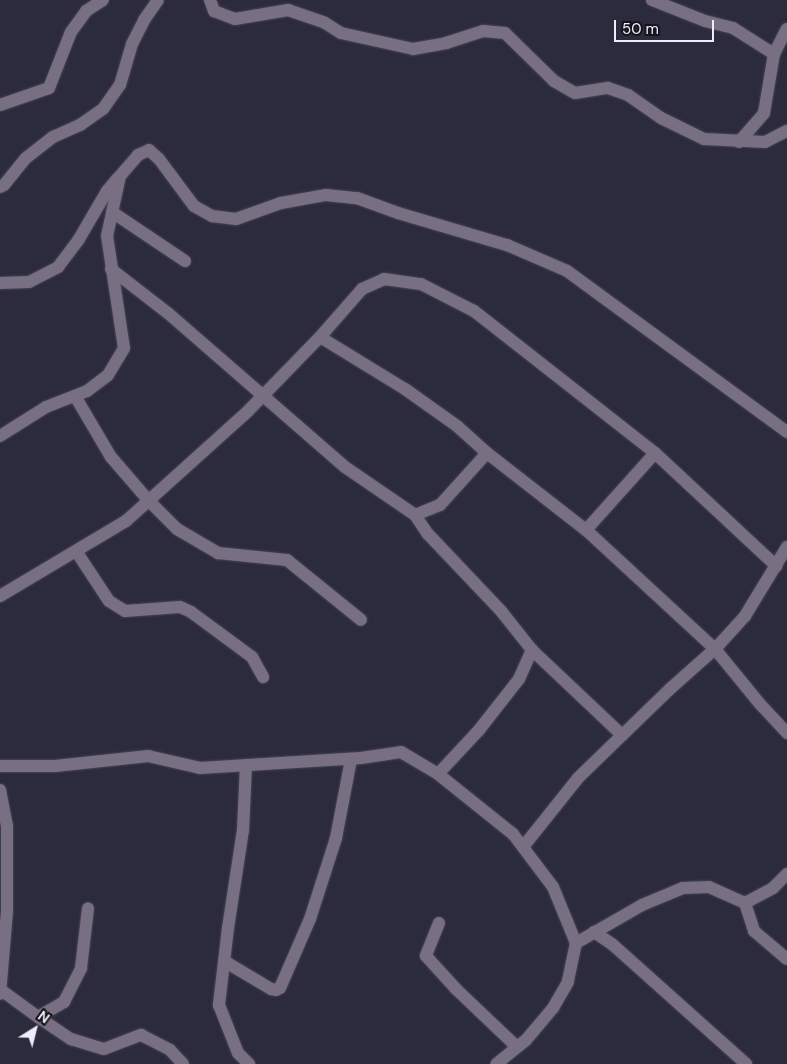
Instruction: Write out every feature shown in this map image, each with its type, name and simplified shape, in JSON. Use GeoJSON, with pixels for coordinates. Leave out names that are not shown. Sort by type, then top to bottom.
{"type":"FeatureCollection","features":[{"type":"Feature","properties":{"kind":"street"},"geometry":{"type":"LineString","coordinates":[[0,105],[49,88],[71,32],[86,11],[103,0]]}},
{"type":"Feature","properties":{"kind":"street"},"geometry":{"type":"LineString","coordinates":[[0,188],[4,186],[26,158],[54,137],[80,125],[103,109],[120,85],[132,44],[144,20],[158,0]]}},
{"type":"Feature","properties":{"kind":"street"},"geometry":{"type":"LineString","coordinates":[[210,0],[214,11],[235,19],[288,10],[325,22],[341,33],[413,49],[446,43],[483,31],[506,33],[554,81],[575,93],[608,88],[628,95],[661,118],[704,139],[766,142],[787,131]]}},
{"type":"Feature","properties":{"kind":"street"},"geometry":{"type":"LineString","coordinates":[[652,0],[705,21],[733,28],[774,54]]}},
{"type":"Feature","properties":{"kind":"street"},"geometry":{"type":"LineString","coordinates":[[739,142],[764,113],[774,54],[787,29]]}},
{"type":"Feature","properties":{"kind":"street"},"geometry":{"type":"LineString","coordinates":[[0,283],[29,282],[58,266],[79,239],[107,191],[138,155],[149,150],[159,159],[194,206],[212,216],[236,219],[281,203],[326,195],[357,198],[398,214],[508,245],[567,271],[787,432]]}},
{"type":"Feature","properties":{"kind":"street"},"geometry":{"type":"LineString","coordinates":[[0,436],[46,407],[87,392],[108,375],[124,348],[107,236],[120,176]]}},
{"type":"Feature","properties":{"kind":"street"},"geometry":{"type":"LineString","coordinates":[[112,212],[185,261]]}},
{"type":"Feature","properties":{"kind":"street"},"geometry":{"type":"LineString","coordinates":[[111,269],[168,314],[345,467],[415,515],[428,534],[501,611],[532,650],[622,735]]}},
{"type":"Feature","properties":{"kind":"street"},"geometry":{"type":"LineString","coordinates":[[0,596],[126,521],[262,396],[320,337],[362,289],[384,278],[421,284],[474,311],[655,453],[776,566]]}},
{"type":"Feature","properties":{"kind":"street"},"geometry":{"type":"LineString","coordinates":[[320,337],[405,389],[457,426],[487,453],[586,530],[715,649],[760,704],[787,733]]}},
{"type":"Feature","properties":{"kind":"street"},"geometry":{"type":"LineString","coordinates":[[75,396],[111,457],[148,501],[177,529],[218,553],[288,560],[361,620]]}},
{"type":"Feature","properties":{"kind":"street"},"geometry":{"type":"LineString","coordinates":[[415,515],[440,506],[487,453]]}},
{"type":"Feature","properties":{"kind":"street"},"geometry":{"type":"LineString","coordinates":[[586,530],[655,453]]}},
{"type":"Feature","properties":{"kind":"street"},"geometry":{"type":"LineString","coordinates":[[523,847],[578,778],[715,649],[745,616],[787,547]]}},
{"type":"Feature","properties":{"kind":"street"},"geometry":{"type":"LineString","coordinates":[[76,551],[109,601],[125,611],[180,607],[191,612],[252,657],[263,677]]}},
{"type":"Feature","properties":{"kind":"street"},"geometry":{"type":"LineString","coordinates":[[438,774],[479,730],[519,679],[532,650]]}},
{"type":"Feature","properties":{"kind":"street"},"geometry":{"type":"LineString","coordinates":[[0,766],[54,766],[148,756],[200,768],[351,759],[401,752],[438,774],[513,834],[553,887],[576,943],[568,982],[553,1008],[517,1047],[496,1064]]}},
{"type":"Feature","properties":{"kind":"street"},"geometry":{"type":"LineString","coordinates":[[224,961],[271,989],[276,990],[280,988],[310,919],[336,838],[351,759]]}},
{"type":"Feature","properties":{"kind":"street"},"geometry":{"type":"LineString","coordinates":[[246,765],[244,830],[224,961],[220,1005],[238,1053],[249,1064]]}},
{"type":"Feature","properties":{"kind":"street"},"geometry":{"type":"LineString","coordinates":[[0,790],[7,826],[7,902],[0,992],[71,1039],[104,1049],[141,1036],[170,1050],[183,1064]]}},
{"type":"Feature","properties":{"kind":"street"},"geometry":{"type":"LineString","coordinates":[[745,903],[774,888],[787,874]]}},
{"type":"Feature","properties":{"kind":"street"},"geometry":{"type":"LineString","coordinates":[[576,943],[642,904],[683,888],[709,887],[745,903],[754,931],[787,959]]}},
{"type":"Feature","properties":{"kind":"street"},"geometry":{"type":"LineString","coordinates":[[38,1017],[64,1002],[80,968],[88,908]]}},
{"type":"Feature","properties":{"kind":"street"},"geometry":{"type":"LineString","coordinates":[[439,923],[426,956],[456,989],[517,1047]]}},
{"type":"Feature","properties":{"kind":"street"},"geometry":{"type":"LineString","coordinates":[[594,932],[612,944],[746,1064]]}}]}
